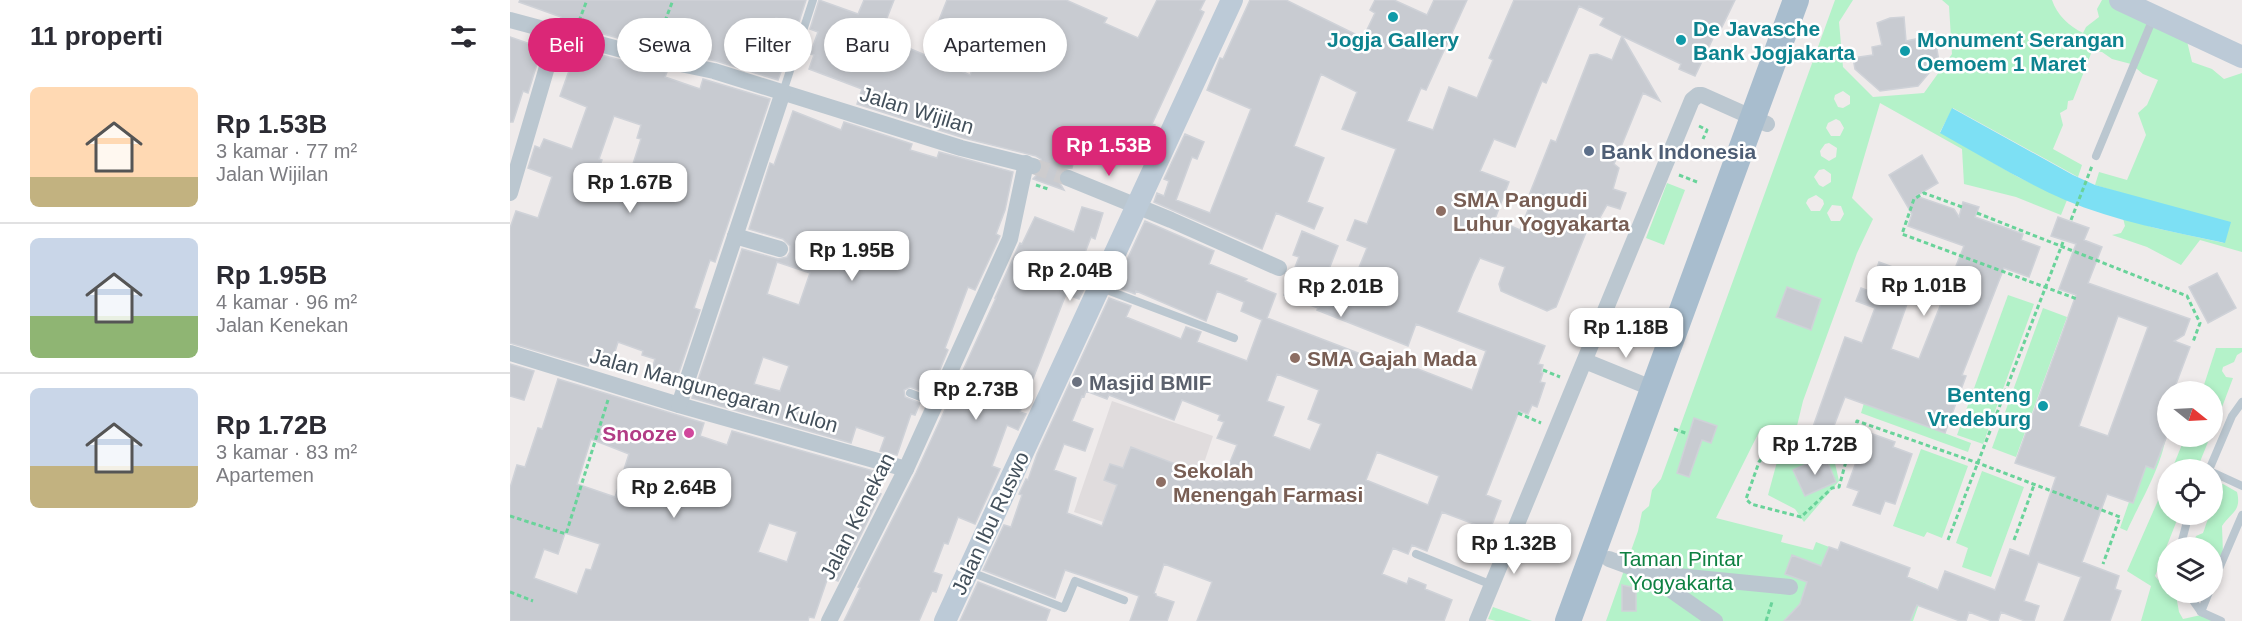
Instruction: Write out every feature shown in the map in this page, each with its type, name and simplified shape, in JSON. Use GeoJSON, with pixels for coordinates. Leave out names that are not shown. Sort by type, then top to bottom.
{"type":"FeatureCollection","features":[{"type":"Feature","properties":{"kind":"main road"},"geometry":{"type":"LineString","coordinates":[[1586,621],[1760,121],[1796,0]]}},
{"type":"Feature","properties":{"kind":"main road"},"geometry":{"type":"LineString","coordinates":[[1568,621],[1654,389],[1760,121],[1812,0]]}},
{"type":"Feature","properties":{"kind":"street","name":"Jalan Ibu Ruswo"},"geometry":{"type":"LineString","coordinates":[[945,621],[1232,0]]}},
{"type":"Feature","properties":{"kind":"street"},"geometry":{"type":"LineString","coordinates":[[2120,0],[2149,9],[2242,57]]}},
{"type":"Feature","properties":{"kind":"street","name":"Jalan Wijilan"},"geometry":{"type":"LineString","coordinates":[[510,20],[528,25]]}},
{"type":"Feature","properties":{"kind":"street","name":"Jalan Wijilan"},"geometry":{"type":"LineString","coordinates":[[712,71],[962,148],[1030,165]]}},
{"type":"Feature","properties":{"kind":"street"},"geometry":{"type":"LineString","coordinates":[[510,193],[546,72]]}},
{"type":"Feature","properties":{"kind":"street"},"geometry":{"type":"LineString","coordinates":[[680,405],[783,92]]}},
{"type":"Feature","properties":{"kind":"street"},"geometry":{"type":"LineString","coordinates":[[1477,621],[1692,100],[1702,95],[1760,121]]}},
{"type":"Feature","properties":{"kind":"street","name":"Jalan Kenekan"},"geometry":{"type":"LineString","coordinates":[[829,621],[906,469],[1010,239],[1030,165]]}},
{"type":"Feature","properties":{"kind":"street"},"geometry":{"type":"LineString","coordinates":[[1068,178],[1171,220],[1278,268]]}},
{"type":"Feature","properties":{"kind":"street"},"geometry":{"type":"LineString","coordinates":[[735,236],[780,249]]}},
{"type":"Feature","properties":{"kind":"street","name":"Jalan Mangunegaran Kulon"},"geometry":{"type":"LineString","coordinates":[[510,353],[680,405],[906,469]]}},
{"type":"Feature","properties":{"kind":"street"},"geometry":{"type":"LineString","coordinates":[[1585,362],[1654,389]]}},
{"type":"Feature","properties":{"kind":"street"},"geometry":{"type":"LineString","coordinates":[[1609,559],[1647,573],[1790,587]]}},
{"type":"Feature","properties":{"kind":"street"},"geometry":{"type":"LineString","coordinates":[[1647,573],[1714,621]]}},
{"type":"Feature","properties":{"kind":"lane"},"geometry":{"type":"LineString","coordinates":[[783,92],[813,0]]}},
{"type":"Feature","properties":{"kind":"lane"},"geometry":{"type":"LineString","coordinates":[[2096,156],[2149,9]]}},
{"type":"Feature","properties":{"kind":"lane"},"geometry":{"type":"LineString","coordinates":[[1099,287],[1234,338]]}},
{"type":"Feature","properties":{"kind":"lane"},"geometry":{"type":"LineString","coordinates":[[910,393],[936,403]]}},
{"type":"Feature","properties":{"kind":"lane"},"geometry":{"type":"LineString","coordinates":[[2214,459],[2232,416],[2242,402]]}},
{"type":"Feature","properties":{"kind":"lane"},"geometry":{"type":"LineString","coordinates":[[2223,477],[2242,486]]}},
{"type":"Feature","properties":{"kind":"lane"},"geometry":{"type":"LineString","coordinates":[[2223,559],[2242,515]]}},
{"type":"Feature","properties":{"kind":"lane"},"geometry":{"type":"LineString","coordinates":[[1416,554],[1492,585]]}},
{"type":"Feature","properties":{"kind":"lane"},"geometry":{"type":"LineString","coordinates":[[968,570],[1064,608],[1075,581],[1124,600]]}},
{"type":"Feature","properties":{"kind":"lane"},"geometry":{"type":"LineString","coordinates":[[2195,603],[2201,612],[2221,621]]}},
{"type":"Feature","properties":{"kind":"lane"},"geometry":{"type":"LineString","coordinates":[[2201,612],[2205,603]]}},
{"type":"Feature","properties":{"kind":"path"},"geometry":{"type":"LineString","coordinates":[[580,18],[587,0]]}},
{"type":"Feature","properties":{"kind":"path"},"geometry":{"type":"LineString","coordinates":[[666,18],[673,0]]}},
{"type":"Feature","properties":{"kind":"path"},"geometry":{"type":"LineString","coordinates":[[2071,219],[2089,172]]}},
{"type":"Feature","properties":{"kind":"path"},"geometry":{"type":"LineString","coordinates":[[1962,207],[1924,193],[1914,199],[1902,234],[2077,299]]}},
{"type":"Feature","properties":{"kind":"path"},"geometry":{"type":"LineString","coordinates":[[1977,213],[2062,244],[2187,296],[2200,323],[2193,342]]}},
{"type":"Feature","properties":{"kind":"path"},"geometry":{"type":"LineString","coordinates":[[1948,540],[2062,244]]}},
{"type":"Feature","properties":{"kind":"path"},"geometry":{"type":"LineString","coordinates":[[510,516],[566,534],[613,384]]}},
{"type":"Feature","properties":{"kind":"path"},"geometry":{"type":"LineString","coordinates":[[1518,413],[1557,430]]}},
{"type":"Feature","properties":{"kind":"path"},"geometry":{"type":"LineString","coordinates":[[1766,453],[1758,462],[1746,499],[1751,504],[1801,517],[1832,488],[1839,487],[1857,421],[1978,463],[2120,517],[2103,564]]}},
{"type":"Feature","properties":{"kind":"path"},"geometry":{"type":"LineString","coordinates":[[1674,429],[1688,434]]}},
{"type":"Feature","properties":{"kind":"path"},"geometry":{"type":"LineString","coordinates":[[2014,540],[2034,484]]}},
{"type":"Feature","properties":{"kind":"path"},"geometry":{"type":"LineString","coordinates":[[510,592],[533,601]]}},
{"type":"Feature","properties":{"kind":"shaded area","name":"Sekolah Menengah Farmasi"},"geometry":{"type":"Polygon","coordinates":[[[1112,401],[1213,436],[1202,469],[1275,494],[1248,572],[1074,512],[1112,401]]]}},
{"type":"Feature","properties":{"kind":"green space","name":"Taman Pintar Yogyakarta"},"geometry":{"type":"Polygon","coordinates":[[[1835,0],[1853,0],[1839,22],[1843,67],[1873,97],[1924,93],[1952,54],[1949,6],[1942,0],[2052,0],[2064,20],[2083,33],[2086,27],[2099,17],[2097,9],[2102,0],[2115,0],[2186,37],[2192,62],[2212,69],[2224,79],[2242,73],[2242,252],[2200,240],[2181,265],[2147,247],[2112,235],[2121,233],[2125,226],[2123,218],[2155,228],[2224,243],[2152,202],[2095,185],[2099,172],[2127,180],[2146,135],[2138,113],[2147,105],[2158,80],[2143,74],[2131,64],[2112,59],[2102,52],[2092,51],[2073,100],[2068,101],[2067,109],[2060,113],[2063,125],[2053,149],[2082,165],[2078,177],[1953,108],[1940,132],[2018,177],[2067,200],[2061,215],[2016,197],[1964,184],[1962,149],[1880,103],[1852,198],[1873,219],[1857,253],[1803,401],[1796,430],[1761,428],[1716,518],[1783,535],[1781,542],[1813,550],[1816,542],[1926,584],[1913,621],[1606,621],[1638,531],[1642,512],[1649,506],[1652,490],[1661,479],[1835,0]],[[1843,91],[1835,95],[1834,99],[1838,107],[1843,108],[1850,104],[1850,96],[1843,91]],[[1836,119],[1828,123],[1826,128],[1831,136],[1840,136],[1844,128],[1836,119]],[[1829,143],[1825,144],[1820,151],[1821,156],[1829,161],[1836,157],[1837,148],[1829,143]],[[1824,169],[1819,170],[1814,177],[1823,187],[1831,182],[1831,174],[1824,169]],[[1816,195],[1808,199],[1806,203],[1811,211],[1820,211],[1824,204],[1823,200],[1816,195]],[[1832,205],[1827,213],[1831,221],[1840,221],[1844,214],[1841,206],[1832,205]]]}},
{"type":"Feature","properties":{"kind":"green space"},"geometry":{"type":"Polygon","coordinates":[[[1667,183],[1685,190],[1664,245],[1646,238],[1667,183]]]}},
{"type":"Feature","properties":{"kind":"green space"},"geometry":{"type":"Polygon","coordinates":[[[2008,295],[2034,304],[1983,444],[1957,435],[2008,295]]]}},
{"type":"Feature","properties":{"kind":"green space"},"geometry":{"type":"Polygon","coordinates":[[[2043,308],[2067,317],[2016,457],[1992,448],[2043,308]]]}},
{"type":"Feature","properties":{"kind":"green space"},"geometry":{"type":"Polygon","coordinates":[[[2216,348],[2242,348],[2242,352],[2237,355],[2234,362],[2223,367],[2222,371],[2226,377],[2233,378],[2223,404],[2223,381],[2205,381],[2216,348]]]}},
{"type":"Feature","properties":{"kind":"green space"},"geometry":{"type":"Polygon","coordinates":[[[1864,403],[1971,443],[1968,452],[1861,413],[1864,403]]]}},
{"type":"Feature","properties":{"kind":"green space"},"geometry":{"type":"Polygon","coordinates":[[[1781,447],[1832,450],[1839,481],[1804,522],[1795,509],[1768,495],[1781,447]]]}},
{"type":"Feature","properties":{"kind":"green space"},"geometry":{"type":"Polygon","coordinates":[[[2162,447],[2163,447],[2160,459],[2158,459],[2162,447]]]}},
{"type":"Feature","properties":{"kind":"green space"},"geometry":{"type":"Polygon","coordinates":[[[2181,447],[2206,447],[2201,459],[2176,459],[2181,447]]]}},
{"type":"Feature","properties":{"kind":"green space"},"geometry":{"type":"Polygon","coordinates":[[[1921,449],[1968,466],[1942,538],[1927,532],[1924,537],[1893,526],[1921,449]]]}},
{"type":"Feature","properties":{"kind":"green space"},"geometry":{"type":"Polygon","coordinates":[[[2157,461],[2157,468],[2127,531],[2120,528],[2129,502],[2133,503],[2146,466],[2154,469],[2157,461]]]}},
{"type":"Feature","properties":{"kind":"green space"},"geometry":{"type":"Polygon","coordinates":[[[1982,471],[2024,487],[1991,577],[1962,567],[1968,548],[1956,543],[1982,471]]]}},
{"type":"Feature","properties":{"kind":"green space"},"geometry":{"type":"Polygon","coordinates":[[[2223,484],[2237,492],[2238,499],[2237,508],[2223,525],[2223,484]]]}},
{"type":"Feature","properties":{"kind":"green space"},"geometry":{"type":"Polygon","coordinates":[[[2157,503],[2157,525],[2175,525],[2170,537],[2157,537],[2155,576],[2157,578],[2157,603],[2177,603],[2183,619],[2201,615],[2213,621],[2141,621],[2151,586],[2127,571],[2157,503]]]}},
{"type":"Feature","properties":{"kind":"green space"},"geometry":{"type":"Polygon","coordinates":[[[2206,525],[2223,525],[2222,537],[2196,537],[2203,533],[2206,525]]]}},
{"type":"Feature","properties":{"kind":"green space"},"geometry":{"type":"Polygon","coordinates":[[[1493,607],[1532,621],[1488,619],[1493,607]]]}},
{"type":"Feature","properties":{"kind":"water"},"geometry":{"type":"Polygon","coordinates":[[[1952,108],[2095,185],[2231,222],[2225,243],[2124,220],[2049,193],[1940,133],[1952,108]]]}},
{"type":"Feature","properties":{"kind":"building"},"geometry":{"type":"Polygon","coordinates":[[[520,0],[806,0],[800,18],[724,18],[724,63],[712,60],[712,18],[617,18],[617,38],[605,34],[605,18],[561,18],[519,2],[520,0]]]}},
{"type":"Feature","properties":{"kind":"building"},"geometry":{"type":"Polygon","coordinates":[[[819,0],[858,14],[864,0],[894,0],[887,18],[824,18],[824,72],[911,72],[911,49],[923,54],[923,72],[963,72],[970,75],[971,72],[1067,72],[1067,18],[940,18],[947,0],[1066,0],[1107,18],[1104,23],[1138,38],[1157,0],[1205,0],[1200,10],[1204,12],[1152,124],[1155,125],[1148,141],[1145,140],[1134,164],[1077,137],[1065,162],[1073,164],[1072,168],[1062,169],[1058,175],[1058,180],[1064,190],[1033,179],[1043,168],[1041,159],[1036,156],[964,138],[857,104],[862,89],[812,70],[814,55],[812,48],[818,32],[812,30],[812,23],[819,0]]]}},
{"type":"Feature","properties":{"kind":"building"},"geometry":{"type":"Polygon","coordinates":[[[1250,0],[1286,0],[1363,38],[1375,13],[1370,10],[1375,0],[1394,0],[1427,15],[1434,0],[1467,0],[1426,90],[1421,88],[1407,121],[1433,130],[1449,87],[1477,98],[1493,60],[1489,58],[1514,0],[1735,0],[1719,33],[1716,32],[1695,76],[1679,69],[1681,64],[1622,36],[1660,101],[1643,93],[1614,164],[1619,168],[1613,189],[1626,193],[1620,209],[1607,205],[1598,221],[1595,221],[1593,226],[1589,225],[1556,307],[1547,311],[1501,291],[1499,284],[1505,267],[1480,258],[1457,312],[1545,346],[1538,364],[1543,365],[1540,382],[1545,383],[1537,407],[1532,405],[1528,414],[1519,411],[1486,495],[1501,501],[1490,530],[1442,512],[1427,551],[1412,545],[1408,554],[1393,548],[1382,574],[1407,584],[1409,578],[1426,585],[1425,589],[1452,600],[1444,621],[1197,621],[1212,582],[1164,564],[1154,593],[1156,596],[1174,602],[1167,621],[1130,621],[1139,596],[1083,576],[1065,570],[1055,598],[983,570],[1004,525],[1011,527],[1022,495],[1019,494],[1026,479],[1028,480],[1037,454],[1109,298],[1131,306],[1126,317],[1181,339],[1186,327],[1201,332],[1197,342],[1247,361],[1262,320],[1241,311],[1244,302],[1217,291],[1206,321],[1136,291],[1135,294],[1115,286],[1145,221],[1214,251],[1209,264],[1247,279],[1245,281],[1276,294],[1267,318],[1397,368],[1400,362],[1472,390],[1486,351],[1416,324],[1408,346],[1284,295],[1299,257],[1293,255],[1302,231],[1338,246],[1326,277],[1351,287],[1367,248],[1347,240],[1355,220],[1367,224],[1396,149],[1342,129],[1357,92],[1321,74],[1294,146],[1324,158],[1307,202],[1323,208],[1314,229],[1276,213],[1262,249],[1154,202],[1157,193],[1164,196],[1169,181],[1164,179],[1185,134],[1204,142],[1197,159],[1192,157],[1176,200],[1210,213],[1251,109],[1207,90],[1220,58],[1223,59],[1250,0]],[[1579,6],[1546,83],[1542,81],[1515,147],[1494,139],[1480,171],[1509,182],[1495,219],[1520,230],[1532,200],[1528,198],[1551,140],[1556,142],[1590,55],[1597,54],[1612,60],[1622,36],[1600,25],[1604,18],[1579,6]],[[1277,374],[1267,401],[1284,407],[1273,436],[1310,450],[1321,424],[1308,419],[1319,390],[1277,374]],[[1086,391],[1084,397],[1082,396],[1072,421],[1093,429],[1085,451],[1064,444],[1054,470],[1076,478],[1067,513],[1102,526],[1117,485],[1104,480],[1110,464],[1123,468],[1131,447],[1222,482],[1237,445],[1217,438],[1224,422],[1218,420],[1220,415],[1182,400],[1174,420],[1109,395],[1107,399],[1086,391]],[[1377,452],[1366,480],[1428,505],[1439,476],[1377,452]]]}},
{"type":"Feature","properties":{"kind":"building","name":"Monument Serangan Oemoem 1 Maret"},"geometry":{"type":"Polygon","coordinates":[[[1904,17],[1906,41],[1916,39],[1917,47],[1936,44],[1939,61],[1918,86],[1880,91],[1855,69],[1853,58],[1873,55],[1872,47],[1882,45],[1877,23],[1890,18],[1904,17]]]}},
{"type":"Feature","properties":{"kind":"building"},"geometry":{"type":"Polygon","coordinates":[[[510,37],[528,43],[528,72],[535,72],[528,93],[523,91],[513,122],[510,122],[510,37]]]}},
{"type":"Feature","properties":{"kind":"building"},"geometry":{"type":"Polygon","coordinates":[[[605,56],[617,59],[617,72],[667,72],[665,77],[700,89],[703,79],[770,99],[715,262],[710,260],[694,308],[700,310],[675,384],[650,376],[655,359],[642,355],[643,351],[618,342],[613,358],[593,351],[588,366],[510,343],[510,228],[516,211],[538,218],[552,177],[528,168],[535,146],[540,148],[544,139],[572,149],[587,107],[560,96],[569,72],[605,72],[605,56]],[[614,116],[592,187],[622,198],[641,139],[637,138],[641,125],[614,116]]]}},
{"type":"Feature","properties":{"kind":"building"},"geometry":{"type":"Polygon","coordinates":[[[752,72],[781,72],[778,80],[752,72]]]}},
{"type":"Feature","properties":{"kind":"building"},"geometry":{"type":"Polygon","coordinates":[[[793,111],[841,130],[844,122],[912,144],[910,150],[937,158],[939,152],[1013,172],[1005,210],[996,234],[1000,236],[975,290],[968,287],[945,348],[948,350],[938,374],[932,371],[924,392],[910,387],[904,390],[905,397],[920,403],[915,415],[911,414],[897,455],[880,451],[885,437],[856,427],[851,443],[692,398],[742,249],[778,259],[787,257],[790,252],[790,246],[783,239],[749,229],[770,163],[774,165],[793,111]],[[777,262],[767,294],[799,305],[810,273],[777,262]],[[763,357],[754,384],[780,391],[789,366],[763,357]]]}},
{"type":"Feature","properties":{"kind":"building"},"geometry":{"type":"Polygon","coordinates":[[[1922,155],[1938,183],[1916,196],[1954,209],[1959,217],[1963,202],[1979,207],[1975,217],[2023,234],[2021,240],[2040,247],[2029,277],[2004,268],[1962,375],[1966,376],[1945,433],[1845,397],[1827,444],[1809,438],[1845,337],[1862,343],[1875,308],[1856,301],[1861,288],[1869,291],[1879,262],[1917,276],[1891,349],[1919,359],[1964,246],[1908,226],[1912,214],[1889,175],[1922,155]]]}},
{"type":"Feature","properties":{"kind":"building"},"geometry":{"type":"Polygon","coordinates":[[[1082,207],[1103,213],[1095,239],[1091,237],[1078,271],[1087,274],[1083,284],[1086,285],[1079,299],[1066,294],[1020,412],[1026,414],[1018,430],[1007,425],[992,466],[1000,469],[975,524],[958,517],[948,544],[944,543],[933,572],[942,575],[936,592],[932,591],[919,621],[844,621],[860,588],[858,587],[916,473],[1020,243],[1022,244],[1035,217],[1074,232],[1082,207]]]}},
{"type":"Feature","properties":{"kind":"building"},"geometry":{"type":"Polygon","coordinates":[[[2058,217],[2089,228],[2084,240],[2102,247],[2088,283],[2190,319],[2184,335],[2174,341],[2190,347],[2177,381],[2157,381],[2157,447],[2163,447],[2154,469],[2146,466],[2133,503],[2107,494],[2082,562],[2119,576],[2115,589],[2121,591],[2110,621],[2064,621],[2081,577],[2038,562],[2024,601],[2039,606],[2034,621],[2025,621],[2001,612],[1998,621],[1992,621],[1969,612],[1966,621],[1960,621],[1917,605],[1910,621],[1784,621],[1800,604],[1807,582],[1785,574],[1792,555],[1821,566],[1829,547],[1838,550],[1841,542],[1910,568],[1907,577],[1938,590],[1945,571],[1995,590],[2010,549],[2029,556],[2056,477],[2015,463],[2076,295],[2059,289],[2076,244],[2051,236],[2058,217]],[[2118,316],[2079,426],[2108,436],[2148,327],[2118,316]]]}},
{"type":"Feature","properties":{"kind":"building"},"geometry":{"type":"Polygon","coordinates":[[[2217,273],[2236,308],[2208,323],[2189,287],[2217,273]]]}},
{"type":"Feature","properties":{"kind":"building"},"geometry":{"type":"Polygon","coordinates":[[[1787,287],[1821,299],[1811,330],[1776,317],[1787,287]]]}},
{"type":"Feature","properties":{"kind":"building"},"geometry":{"type":"Polygon","coordinates":[[[510,364],[534,371],[524,400],[510,396],[510,364]]]}},
{"type":"Feature","properties":{"kind":"building"},"geometry":{"type":"Polygon","coordinates":[[[558,379],[704,423],[700,436],[727,445],[732,431],[884,474],[878,493],[881,494],[838,581],[828,577],[814,618],[809,617],[808,621],[510,621],[510,488],[517,465],[525,467],[538,428],[542,429],[558,379]],[[591,439],[577,484],[615,497],[629,454],[591,439]],[[769,523],[758,552],[787,562],[797,532],[769,523]],[[565,533],[558,554],[544,549],[534,578],[577,594],[586,569],[591,570],[600,544],[565,533]]]}},
{"type":"Feature","properties":{"kind":"building"},"geometry":{"type":"Polygon","coordinates":[[[1694,418],[1717,426],[1711,443],[1702,440],[1689,477],[1677,473],[1694,418]]]}},
{"type":"Feature","properties":{"kind":"building"},"geometry":{"type":"Polygon","coordinates":[[[1867,432],[1895,442],[1893,447],[1912,454],[1895,504],[1885,501],[1880,514],[1853,505],[1859,491],[1847,487],[1867,432]]]}},
{"type":"Feature","properties":{"kind":"building"},"geometry":{"type":"Polygon","coordinates":[[[1825,456],[1836,482],[1805,496],[1793,470],[1825,456]]]}},
{"type":"Feature","properties":{"kind":"building"},"geometry":{"type":"Polygon","coordinates":[[[978,582],[1050,610],[1046,621],[960,621],[978,582]]]}},
{"type":"Feature","properties":{"kind":"building"},"geometry":{"type":"Polygon","coordinates":[[[1622,585],[1636,588],[1636,611],[1622,611],[1622,585]]]}},
{"type":"Feature","properties":{"kind":"tunnel"},"geometry":{"type":"LineString","coordinates":[[1033,166],[1068,178]]}},
{"type":"Feature","properties":{"kind":"place","name":"Jogja Gallery"},"geometry":{"type":"Point","coordinates":[1393,17]}},
{"type":"Feature","properties":{"kind":"place","name":"De Javasche Bank Jogjakarta"},"geometry":{"type":"Point","coordinates":[1681,40]}},
{"type":"Feature","properties":{"kind":"place","name":"Monument Serangan Oemoem 1 Maret"},"geometry":{"type":"Point","coordinates":[1905,51]}},
{"type":"Feature","properties":{"kind":"place","name":"Bank Indonesia"},"geometry":{"type":"Point","coordinates":[1589,151]}},
{"type":"Feature","properties":{"kind":"place","name":"SMA Pangudi Luhur Yogyakarta"},"geometry":{"type":"Point","coordinates":[1441,211]}},
{"type":"Feature","properties":{"kind":"place","name":"SMA Gajah Mada"},"geometry":{"type":"Point","coordinates":[1295,358]}},
{"type":"Feature","properties":{"kind":"place","name":"Masjid BMIF"},"geometry":{"type":"Point","coordinates":[1077,382]}},
{"type":"Feature","properties":{"kind":"place","name":"Benteng Vredeburg"},"geometry":{"type":"Point","coordinates":[2043,406]}},
{"type":"Feature","properties":{"kind":"place","name":"Snooze"},"geometry":{"type":"Point","coordinates":[689,433]}},
{"type":"Feature","properties":{"kind":"place","name":"Sekolah Menengah Farmasi"},"geometry":{"type":"Point","coordinates":[1161,482]}}]}
